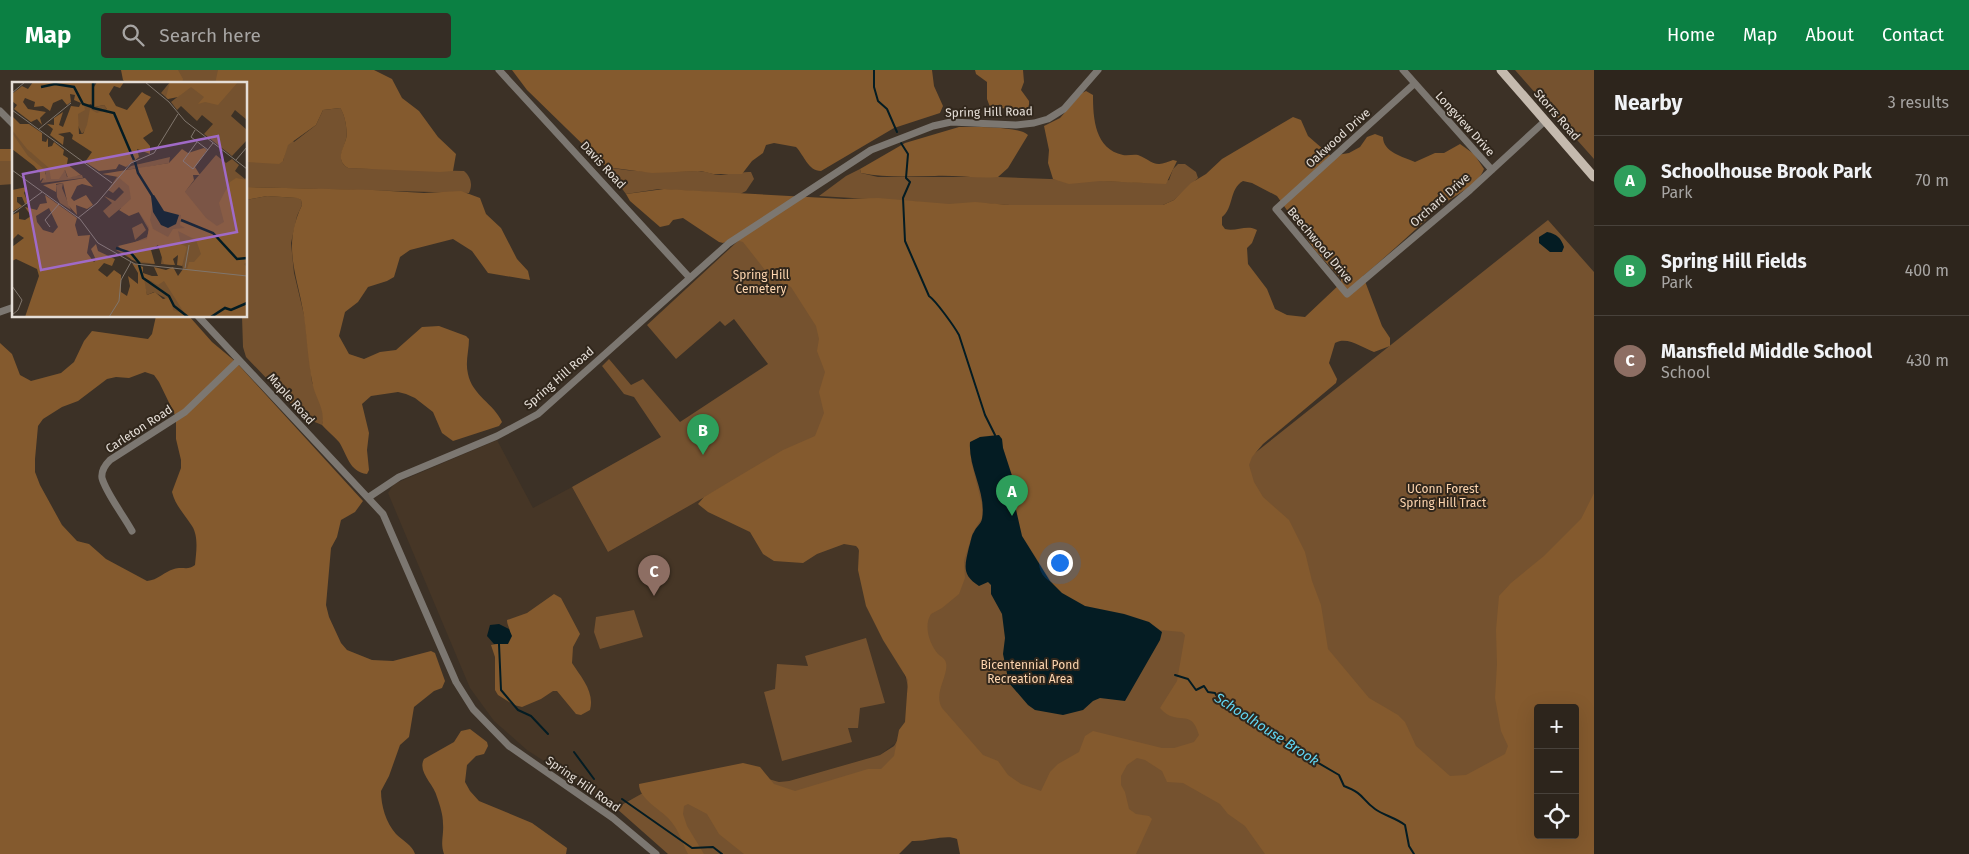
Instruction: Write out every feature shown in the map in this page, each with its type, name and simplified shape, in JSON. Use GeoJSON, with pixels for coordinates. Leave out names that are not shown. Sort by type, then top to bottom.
{"type":"FeatureCollection","features":[{"type":"Feature","properties":{"kind":"main road","name":"Storrs Road"},"geometry":{"type":"LineString","coordinates":[[1501,70],[1594,177]]}},
{"type":"Feature","properties":{"kind":"street","name":"Davis Road"},"geometry":{"type":"LineString","coordinates":[[499,70],[689,277]]}},
{"type":"Feature","properties":{"kind":"street","name":"Spring Hill Road"},"geometry":{"type":"LineString","coordinates":[[656,854],[613,818],[509,746],[473,709],[456,682],[383,514],[369,498],[399,477],[497,436],[538,414],[728,243],[871,150],[933,126],[951,122],[1016,125],[1048,119],[1064,109],[1098,70]]}},
{"type":"Feature","properties":{"kind":"street","name":"Longview Drive"},"geometry":{"type":"LineString","coordinates":[[1403,70],[1492,170]]}},
{"type":"Feature","properties":{"kind":"street","name":"Oakwood Drive"},"geometry":{"type":"LineString","coordinates":[[1276,209],[1414,84]]}},
{"type":"Feature","properties":{"kind":"street"},"geometry":{"type":"LineString","coordinates":[[0,111],[12,123]]}},
{"type":"Feature","properties":{"kind":"street","name":"Orchard Drive"},"geometry":{"type":"LineString","coordinates":[[1347,294],[1492,170],[1545,121]]}},
{"type":"Feature","properties":{"kind":"street","name":"Beechwood Drive"},"geometry":{"type":"LineString","coordinates":[[1276,209],[1347,294]]}},
{"type":"Feature","properties":{"kind":"street"},"geometry":{"type":"LineString","coordinates":[[0,312],[12,308]]}},
{"type":"Feature","properties":{"kind":"street","name":"Maple Road"},"geometry":{"type":"LineString","coordinates":[[200,318],[369,498]]}},
{"type":"Feature","properties":{"kind":"street","name":"Carleton Road"},"geometry":{"type":"LineString","coordinates":[[132,531],[106,485],[102,474],[104,467],[110,460],[185,412],[239,360]]}},
{"type":"Feature","properties":{"kind":"shaded area"},"geometry":{"type":"Polygon","coordinates":[[[121,70],[178,70],[183,79],[182,82],[125,82],[121,70]]]}},
{"type":"Feature","properties":{"kind":"shaded area"},"geometry":{"type":"Polygon","coordinates":[[[218,70],[374,70],[392,79],[402,98],[419,111],[438,137],[456,154],[453,171],[348,168],[344,165],[341,158],[347,132],[345,119],[340,108],[323,110],[316,125],[288,145],[283,161],[279,164],[248,162],[248,82],[215,82],[218,70]]]}},
{"type":"Feature","properties":{"kind":"shaded area"},"geometry":{"type":"Polygon","coordinates":[[[512,70],[932,70],[934,86],[943,106],[940,113],[894,128],[821,171],[809,166],[796,147],[774,143],[766,145],[763,153],[752,161],[742,174],[713,174],[701,171],[652,173],[606,167],[527,90],[512,70]]]}},
{"type":"Feature","properties":{"kind":"shaded area"},"geometry":{"type":"Polygon","coordinates":[[[975,70],[1023,70],[1024,82],[1021,90],[1029,101],[1029,109],[1022,111],[990,107],[987,99],[987,82],[976,74],[975,70]]]}},
{"type":"Feature","properties":{"kind":"shaded area"},"geometry":{"type":"Polygon","coordinates":[[[1086,91],[1093,95],[1095,123],[1101,140],[1106,146],[1114,152],[1123,155],[1138,155],[1155,164],[1162,164],[1173,160],[1177,161],[1166,184],[1100,181],[1069,184],[1053,179],[1048,163],[1049,150],[1044,126],[1060,118],[1086,91]]]}},
{"type":"Feature","properties":{"kind":"shaded area"},"geometry":{"type":"Polygon","coordinates":[[[1293,117],[1301,120],[1308,136],[1331,156],[1349,153],[1360,147],[1367,137],[1375,134],[1383,137],[1386,147],[1390,150],[1415,162],[1435,153],[1444,153],[1460,144],[1474,154],[1484,169],[1477,180],[1441,206],[1363,276],[1382,326],[1390,338],[1390,346],[1374,352],[1355,343],[1340,341],[1335,343],[1329,363],[1337,379],[1336,383],[1263,444],[1252,457],[1249,465],[1254,482],[1263,497],[1289,520],[1305,552],[1312,581],[1321,605],[1328,649],[1369,698],[1398,715],[1405,722],[1416,746],[1450,776],[1466,775],[1505,754],[1508,746],[1501,731],[1495,698],[1496,630],[1499,596],[1511,583],[1544,556],[1581,519],[1594,493],[1594,854],[1265,854],[1245,826],[1228,814],[1220,804],[1183,783],[1167,782],[1162,771],[1145,760],[1137,758],[1127,765],[1121,776],[1121,785],[1125,792],[1129,809],[1136,814],[1149,816],[1152,819],[1136,854],[960,854],[957,839],[947,837],[912,841],[899,854],[744,854],[719,834],[707,814],[688,804],[684,806],[683,814],[687,826],[704,854],[688,854],[673,823],[646,799],[642,794],[639,784],[743,763],[760,767],[774,784],[795,791],[868,769],[881,769],[894,756],[899,730],[905,722],[908,680],[883,640],[866,606],[858,570],[859,549],[856,546],[844,544],[817,554],[803,563],[774,561],[763,554],[750,532],[708,512],[698,504],[704,497],[783,450],[815,436],[824,413],[819,392],[825,372],[817,351],[819,339],[816,326],[791,287],[780,282],[765,270],[743,242],[733,239],[723,243],[719,242],[683,218],[673,220],[669,225],[660,227],[630,201],[626,194],[664,189],[844,199],[878,198],[949,204],[975,202],[1009,205],[1163,205],[1174,200],[1191,183],[1206,174],[1222,159],[1293,117]],[[1243,181],[1239,184],[1226,213],[1222,217],[1222,225],[1225,229],[1229,230],[1253,228],[1257,230],[1252,243],[1247,248],[1248,264],[1267,289],[1275,309],[1287,315],[1305,317],[1341,283],[1341,279],[1315,250],[1277,196],[1252,183],[1243,181]],[[995,435],[980,437],[971,461],[982,505],[982,518],[973,532],[964,561],[965,578],[959,594],[942,608],[931,614],[928,624],[932,646],[946,663],[939,696],[942,708],[983,755],[998,761],[1008,775],[1021,784],[1041,791],[1050,772],[1058,764],[1079,752],[1085,736],[1093,731],[1162,748],[1174,748],[1194,742],[1199,735],[1192,721],[1172,717],[1160,708],[1177,681],[1185,635],[1182,632],[1160,630],[1149,622],[1125,614],[1085,606],[1062,593],[1053,584],[1022,536],[1014,501],[1015,485],[1002,439],[995,435]]]}},
{"type":"Feature","properties":{"kind":"shaded area"},"geometry":{"type":"Polygon","coordinates":[[[959,127],[1015,130],[1028,135],[1008,168],[998,177],[889,176],[861,173],[860,169],[905,143],[959,127]]]}},
{"type":"Feature","properties":{"kind":"shaded area"},"geometry":{"type":"Polygon","coordinates":[[[0,149],[12,149],[12,161],[0,161],[0,149]]]}},
{"type":"Feature","properties":{"kind":"shaded area"},"geometry":{"type":"Polygon","coordinates":[[[248,187],[424,193],[461,191],[480,198],[486,214],[501,228],[517,259],[528,271],[530,280],[488,273],[472,251],[453,239],[410,250],[400,257],[394,277],[368,287],[358,302],[345,312],[339,336],[349,354],[364,359],[380,352],[396,350],[422,327],[439,326],[466,336],[469,339],[467,365],[470,381],[478,394],[494,410],[502,422],[499,426],[453,441],[442,433],[433,412],[415,398],[398,392],[371,396],[362,404],[369,433],[367,450],[369,470],[367,474],[356,470],[349,462],[339,442],[322,425],[321,408],[313,387],[304,316],[292,247],[296,220],[302,205],[301,200],[297,198],[267,196],[248,200],[248,187]]]}},
{"type":"Feature","properties":{"kind":"shaded area"},"geometry":{"type":"Polygon","coordinates":[[[156,318],[191,318],[212,342],[236,362],[363,501],[355,512],[341,520],[337,537],[331,548],[326,605],[329,617],[341,643],[347,650],[372,660],[393,661],[431,651],[435,653],[445,681],[442,688],[434,691],[414,707],[409,737],[400,745],[389,776],[381,791],[383,808],[389,825],[412,848],[415,854],[0,854],[0,343],[12,354],[20,375],[31,381],[61,373],[74,362],[84,341],[92,331],[148,339],[152,334],[156,318]],[[145,372],[129,378],[116,377],[107,379],[78,401],[62,407],[43,419],[38,426],[35,459],[35,472],[40,485],[62,525],[77,541],[89,544],[106,559],[147,581],[174,569],[192,567],[195,565],[196,550],[194,530],[173,497],[172,492],[181,468],[176,439],[176,417],[154,375],[145,372]]]}},
{"type":"Feature","properties":{"kind":"shaded area"},"geometry":{"type":"Polygon","coordinates":[[[497,440],[533,508],[572,487],[608,552],[724,486],[739,505],[856,543],[907,682],[908,718],[898,741],[880,755],[789,781],[779,782],[765,778],[629,800],[616,808],[527,750],[494,721],[470,688],[388,493],[394,484],[497,440]]]}},
{"type":"Feature","properties":{"kind":"shaded area"},"geometry":{"type":"Polygon","coordinates":[[[554,594],[561,598],[580,634],[573,647],[572,663],[591,697],[590,710],[581,715],[576,714],[557,691],[553,691],[541,699],[522,707],[514,705],[498,695],[495,690],[495,657],[491,645],[508,640],[510,633],[507,620],[527,613],[554,594]]]}},
{"type":"Feature","properties":{"kind":"shaded area"},"geometry":{"type":"Polygon","coordinates":[[[470,729],[487,742],[488,746],[484,754],[476,756],[467,765],[465,782],[470,791],[479,801],[532,823],[567,848],[566,854],[444,854],[441,810],[435,792],[424,773],[422,764],[424,759],[454,742],[461,731],[470,729]]]}},
{"type":"Feature","properties":{"kind":"green space"},"geometry":{"type":"Polygon","coordinates":[[[155,70],[227,70],[238,82],[166,82],[155,70]]]}},
{"type":"Feature","properties":{"kind":"green space"},"geometry":{"type":"Polygon","coordinates":[[[1515,70],[1594,70],[1594,159],[1515,70]]]}},
{"type":"Feature","properties":{"kind":"green space"},"geometry":{"type":"Polygon","coordinates":[[[248,93],[294,142],[316,125],[323,110],[340,108],[345,118],[347,132],[341,158],[344,165],[348,168],[464,171],[471,181],[471,187],[469,193],[248,187],[248,162],[283,161],[286,148],[248,93]]]}},
{"type":"Feature","properties":{"kind":"green space"},"geometry":{"type":"Polygon","coordinates":[[[12,158],[12,184],[0,185],[0,161],[9,161],[12,158]]]}},
{"type":"Feature","properties":{"kind":"green space"},"geometry":{"type":"Polygon","coordinates":[[[1178,164],[1185,164],[1196,172],[1198,178],[1174,200],[1163,205],[1009,205],[979,203],[1231,472],[1548,220],[1594,272],[1594,854],[962,854],[952,779],[883,854],[668,854],[616,808],[643,793],[765,778],[779,782],[789,781],[880,755],[894,746],[906,726],[909,692],[905,673],[856,543],[739,505],[724,486],[608,552],[572,487],[661,437],[634,397],[624,394],[602,366],[609,359],[631,385],[643,379],[680,422],[768,364],[734,319],[725,326],[720,321],[676,359],[647,325],[739,240],[919,202],[819,196],[846,176],[860,169],[861,173],[878,177],[998,177],[1158,183],[1169,180],[1173,169],[1178,164]]]}},
{"type":"Feature","properties":{"kind":"green space"},"geometry":{"type":"Polygon","coordinates":[[[606,167],[663,172],[701,171],[721,175],[751,172],[754,179],[746,191],[740,194],[659,189],[626,194],[606,167]]]}},
{"type":"Feature","properties":{"kind":"green space"},"geometry":{"type":"Polygon","coordinates":[[[267,196],[298,198],[301,200],[302,205],[297,216],[291,243],[294,273],[305,319],[312,382],[324,417],[322,425],[310,420],[296,409],[246,357],[243,347],[242,318],[248,318],[248,200],[267,196]]]}},
{"type":"Feature","properties":{"kind":"green space"},"geometry":{"type":"Polygon","coordinates":[[[634,610],[643,637],[600,649],[594,632],[596,617],[634,610]]]}},
{"type":"Feature","properties":{"kind":"green space"},"geometry":{"type":"Polygon","coordinates":[[[866,638],[885,703],[860,708],[858,728],[848,728],[852,742],[782,761],[764,692],[775,689],[777,664],[808,666],[805,656],[866,638]]]}},
{"type":"Feature","properties":{"kind":"water"},"geometry":{"type":"Polygon","coordinates":[[[1547,232],[1556,235],[1560,239],[1564,247],[1562,252],[1550,252],[1539,243],[1539,237],[1547,232]]]}},
{"type":"Feature","properties":{"kind":"water"},"geometry":{"type":"Polygon","coordinates":[[[999,435],[1002,439],[1015,485],[1014,501],[1022,536],[1050,581],[1062,593],[1085,606],[1124,614],[1149,622],[1162,632],[1160,640],[1125,701],[1100,698],[1093,701],[1083,710],[1063,715],[1035,710],[1028,705],[1009,683],[1003,654],[1005,638],[1002,614],[991,594],[991,585],[988,582],[979,586],[969,578],[966,569],[966,559],[972,537],[981,521],[983,509],[970,452],[970,442],[980,437],[999,435]]]}},
{"type":"Feature","properties":{"kind":"water"},"geometry":{"type":"Polygon","coordinates":[[[499,624],[509,629],[512,636],[508,644],[494,644],[487,636],[490,625],[499,624]]]}},
{"type":"Feature","properties":{"kind":"waterway","name":"Schoolhouse Brook"},"geometry":{"type":"LineString","coordinates":[[874,70],[874,87],[878,101],[887,109],[897,132]]}},
{"type":"Feature","properties":{"kind":"waterway","name":"Schoolhouse Brook"},"geometry":{"type":"LineString","coordinates":[[901,143],[908,154],[906,178],[910,182],[903,198],[905,241],[929,296],[945,314],[959,335],[985,415],[995,435]]}},
{"type":"Feature","properties":{"kind":"waterway"},"geometry":{"type":"LineString","coordinates":[[499,644],[501,690],[518,710],[531,716],[548,734]]}},
{"type":"Feature","properties":{"kind":"waterway","name":"Schoolhouse Brook"},"geometry":{"type":"LineString","coordinates":[[1175,675],[1188,679],[1196,690],[1204,686],[1208,692],[1215,693],[1219,700],[1233,703],[1241,714],[1252,718],[1258,726],[1271,730],[1291,747],[1339,775],[1344,786],[1359,794],[1378,811],[1405,825],[1409,846],[1414,854]]}},
{"type":"Feature","properties":{"kind":"waterway"},"geometry":{"type":"LineString","coordinates":[[574,752],[594,779]]}},
{"type":"Feature","properties":{"kind":"waterway"},"geometry":{"type":"LineString","coordinates":[[622,799],[692,848],[713,847],[722,854]]}},
{"type":"Feature","properties":{"kind":"place","name":"Spring Hill Fields"},"geometry":{"type":"Point","coordinates":[703,455]}},
{"type":"Feature","properties":{"kind":"place","name":"Schoolhouse Brook Park"},"geometry":{"type":"Point","coordinates":[1012,516]}},
{"type":"Feature","properties":{"kind":"place","name":"Mansfield Middle School"},"geometry":{"type":"Point","coordinates":[654,596]}},
{"type":"Feature","properties":{"kind":"park label","name":"Spring Hill Cemetery"},"geometry":{"type":"Point","coordinates":[761,282]}},
{"type":"Feature","properties":{"kind":"park label","name":"UConn Forest Spring Hill Tract"},"geometry":{"type":"Point","coordinates":[1443,496]}},
{"type":"Feature","properties":{"kind":"park label","name":"Bicentennial Pond Recreation Area"},"geometry":{"type":"Point","coordinates":[1030,672]}}]}
